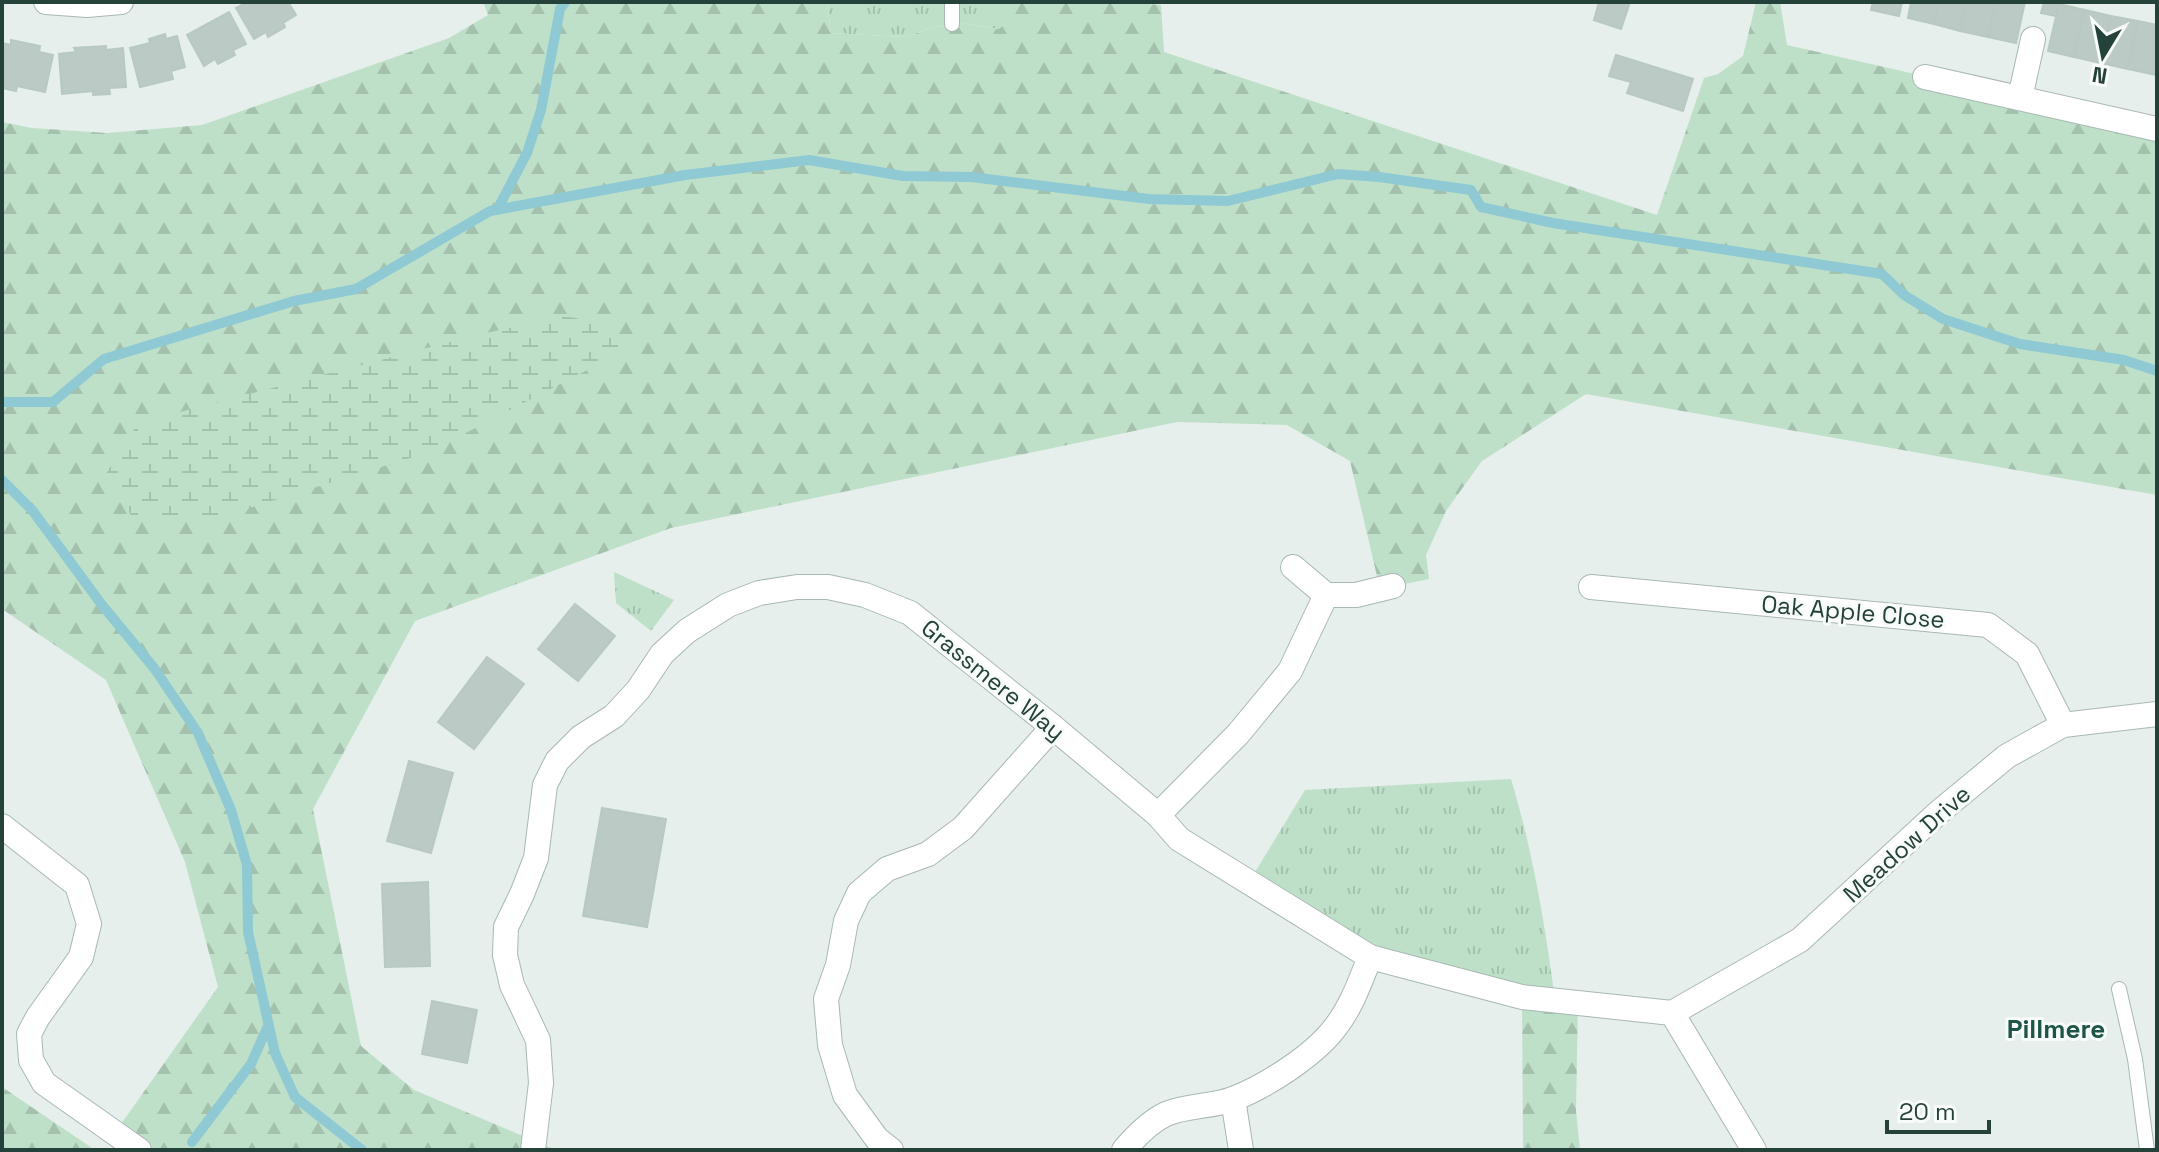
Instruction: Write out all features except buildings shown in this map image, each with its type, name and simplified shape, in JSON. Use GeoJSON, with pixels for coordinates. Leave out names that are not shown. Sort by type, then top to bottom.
{"type":"FeatureCollection","features":[{"type":"Feature","properties":{"kind":"street"},"geometry":{"type":"LineString","coordinates":[[46,2],[121,2]]}},
{"type":"Feature","properties":{"kind":"street"},"geometry":{"type":"LineString","coordinates":[[2020,98],[2033,39]]}},
{"type":"Feature","properties":{"kind":"street"},"geometry":{"type":"LineString","coordinates":[[1925,77],[2157,129]]}},
{"type":"Feature","properties":{"kind":"street"},"geometry":{"type":"LineString","coordinates":[[1293,567],[1326,595],[1356,595],[1393,586]]}},
{"type":"Feature","properties":{"kind":"street","name":"Grassmere Way"},"geometry":{"type":"LineString","coordinates":[[533,1150],[541,1083],[538,1040],[512,985],[505,955],[506,927],[536,858],[545,785],[557,761],[581,737],[614,716],[638,690],[662,654],[687,631],[728,605],[759,593],[797,587],[828,587],[865,595],[910,613],[1158,815],[1179,839],[1370,957],[1522,997],[1672,1013]]}},
{"type":"Feature","properties":{"kind":"street","name":"Oak Apple Close"},"geometry":{"type":"LineString","coordinates":[[1591,587],[1988,625],[2027,654],[2063,725]]}},
{"type":"Feature","properties":{"kind":"street"},"geometry":{"type":"LineString","coordinates":[[1158,815],[1238,734],[1290,671],[1326,595]]}},
{"type":"Feature","properties":{"kind":"street","name":"Meadow Drive"},"geometry":{"type":"LineString","coordinates":[[1672,1013],[1800,940],[1938,813],[2007,756],[2063,725],[2157,714]]}},
{"type":"Feature","properties":{"kind":"street"},"geometry":{"type":"LineString","coordinates":[[891,1150],[877,1139],[845,1095],[830,1045],[826,999],[838,965],[846,921],[859,893],[887,869],[928,854],[963,828],[1053,727]]}},
{"type":"Feature","properties":{"kind":"street"},"geometry":{"type":"LineString","coordinates":[[2,826],[77,885],[89,924],[81,957],[29,1034],[31,1060],[44,1083],[139,1150]]}},
{"type":"Feature","properties":{"kind":"street"},"geometry":{"type":"LineString","coordinates":[[1124,1150],[1135,1137],[1166,1114],[1233,1099],[1278,1075],[1312,1051],[1334,1029],[1353,998],[1370,957]]}},
{"type":"Feature","properties":{"kind":"street"},"geometry":{"type":"LineString","coordinates":[[1672,1013],[1754,1150]]}},
{"type":"Feature","properties":{"kind":"street"},"geometry":{"type":"LineString","coordinates":[[1233,1099],[1241,1150]]}},
{"type":"Feature","properties":{"kind":"lane"},"geometry":{"type":"LineString","coordinates":[[952,2],[952,24]]}},
{"type":"Feature","properties":{"kind":"lane"},"geometry":{"type":"LineString","coordinates":[[2119,989],[2135,1059],[2147,1150]]}},
{"type":"Feature","properties":{"kind":"green space"},"geometry":{"type":"Polygon","coordinates":[[[483,2],[827,2],[831,33],[906,37],[934,27],[961,23],[999,29],[1007,22],[1007,2],[1161,5],[1164,52],[1657,215],[1704,78],[1718,74],[1743,56],[1756,2],[1780,2],[1787,45],[2157,129],[2157,495],[1586,394],[1482,461],[1446,511],[1426,555],[1429,579],[1380,589],[1350,461],[1287,425],[1177,422],[671,528],[415,621],[313,809],[361,1046],[414,1090],[556,1150],[139,1150],[114,1134],[218,987],[185,862],[106,680],[2,609],[2,122],[32,128],[107,133],[202,125],[449,38],[488,15],[483,2]]]}},
{"type":"Feature","properties":{"kind":"green space"},"geometry":{"type":"Polygon","coordinates":[[[827,2],[1007,2],[1007,22],[999,29],[961,23],[934,27],[906,37],[831,33],[827,2]]]}},
{"type":"Feature","properties":{"kind":"green space"},"geometry":{"type":"Polygon","coordinates":[[[562,316],[610,323],[622,352],[429,452],[214,519],[132,516],[102,480],[138,423],[562,316]]]}},
{"type":"Feature","properties":{"kind":"green space"},"geometry":{"type":"Polygon","coordinates":[[[614,572],[674,600],[651,631],[616,603],[614,572]]]}},
{"type":"Feature","properties":{"kind":"green space"},"geometry":{"type":"Polygon","coordinates":[[[1511,779],[1538,889],[1555,1000],[1370,957],[1249,882],[1305,790],[1511,779]]]}},
{"type":"Feature","properties":{"kind":"green space"},"geometry":{"type":"Polygon","coordinates":[[[1522,997],[1578,1003],[1576,1111],[1580,1150],[1523,1150],[1522,997]]]}},
{"type":"Feature","properties":{"kind":"green space"},"geometry":{"type":"Polygon","coordinates":[[[2,1087],[95,1150],[2,1150],[2,1087]]]}},
{"type":"Feature","properties":{"kind":"waterway"},"geometry":{"type":"LineString","coordinates":[[497,210],[527,153],[541,110],[560,9],[565,2]]}},
{"type":"Feature","properties":{"kind":"waterway"},"geometry":{"type":"LineString","coordinates":[[2,402],[53,402],[104,359],[294,301],[356,289],[490,211],[685,175],[809,160],[903,176],[971,177],[1149,199],[1228,201],[1338,174],[1471,190],[1481,207],[1553,223],[1882,274],[1904,295],[1943,319],[2020,344],[2124,360],[2157,371]]}},
{"type":"Feature","properties":{"kind":"waterway"},"geometry":{"type":"LineString","coordinates":[[2,480],[32,510],[102,605],[154,668],[198,733],[231,810],[247,865],[248,932],[275,1053],[295,1097],[362,1150]]}},
{"type":"Feature","properties":{"kind":"waterway"},"geometry":{"type":"LineString","coordinates":[[192,1142],[251,1064],[268,1026]]}},
{"type":"Feature","properties":{"kind":"district","name":"Pillmere"},"geometry":{"type":"Point","coordinates":[2056,1029]}}]}
